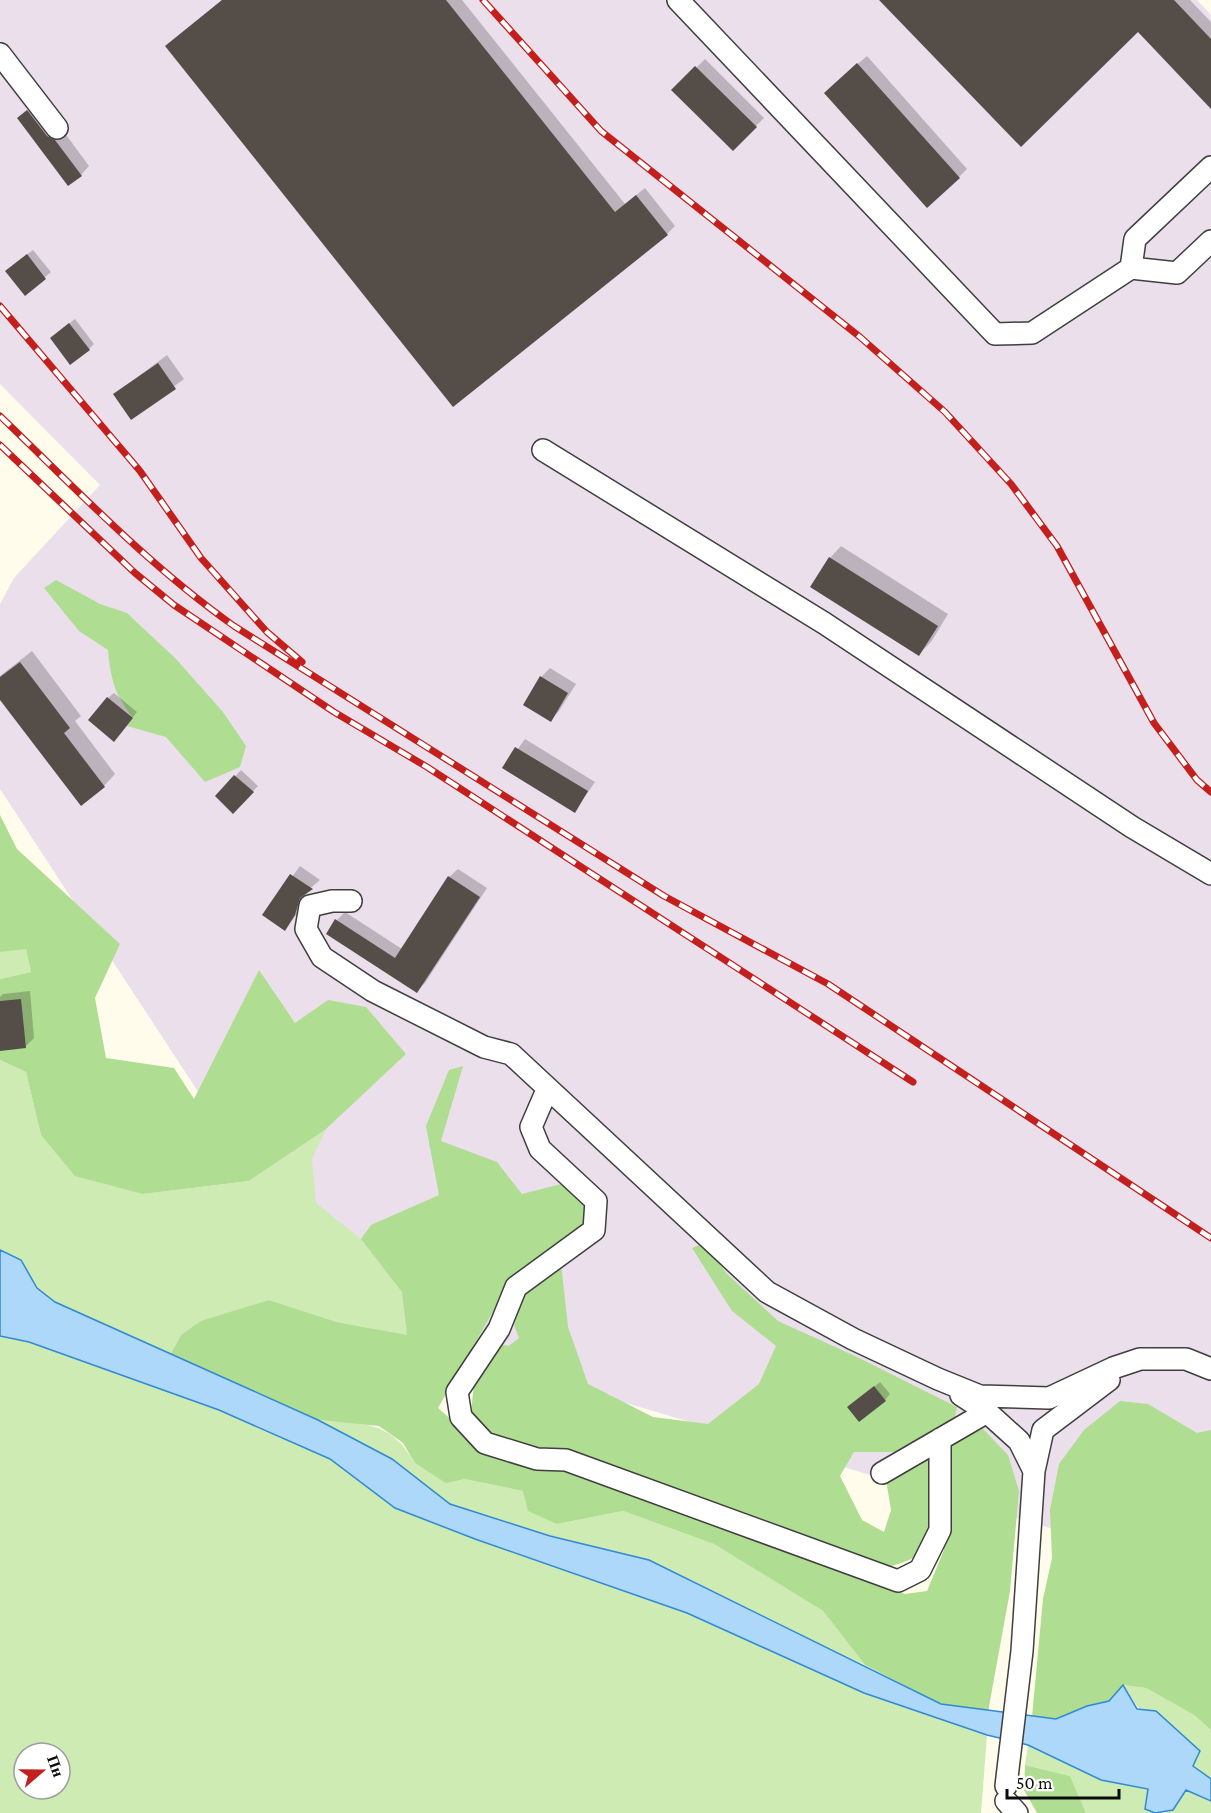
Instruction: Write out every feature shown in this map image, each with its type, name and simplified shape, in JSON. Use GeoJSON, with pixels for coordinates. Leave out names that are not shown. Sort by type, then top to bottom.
{"type":"FeatureCollection","features":[{"type":"Feature","properties":{"kind":"lane"},"geometry":{"type":"LineString","coordinates":[[678,0],[995,334],[1032,333],[1131,268],[1177,273],[1211,242]]}},
{"type":"Feature","properties":{"kind":"lane"},"geometry":{"type":"LineString","coordinates":[[0,54],[57,128]]}},
{"type":"Feature","properties":{"kind":"lane"},"geometry":{"type":"LineString","coordinates":[[1131,268],[1135,239],[1211,167]]}},
{"type":"Feature","properties":{"kind":"lane"},"geometry":{"type":"LineString","coordinates":[[543,450],[824,623],[1132,827],[1211,874]]}},
{"type":"Feature","properties":{"kind":"lane"},"geometry":{"type":"LineString","coordinates":[[351,901],[332,901],[310,906],[306,929],[322,957],[373,991],[484,1047],[510,1053],[767,1292],[853,1339],[980,1396],[1049,1398],[1113,1368],[1140,1359],[1186,1359],[1211,1369]]}},
{"type":"Feature","properties":{"kind":"lane"},"geometry":{"type":"LineString","coordinates":[[548,1090],[531,1127],[540,1149],[596,1201],[594,1230],[516,1287],[499,1329],[457,1392],[461,1418],[485,1443],[537,1459],[566,1460],[898,1581],[920,1570],[940,1530],[940,1439]]}},
{"type":"Feature","properties":{"kind":"lane"},"geometry":{"type":"LineString","coordinates":[[1010,1800],[1034,1471],[1042,1430],[1140,1359]]}},
{"type":"Feature","properties":{"kind":"lane"},"geometry":{"type":"LineString","coordinates":[[938,1379],[987,1412],[1019,1441],[1034,1471]]}},
{"type":"Feature","properties":{"kind":"lane"},"geometry":{"type":"LineString","coordinates":[[882,1473],[987,1412]]}},
{"type":"Feature","properties":{"kind":"shaded area"},"geometry":{"type":"Polygon","coordinates":[[[0,0],[1197,0],[1211,15],[1211,1501],[1128,1551],[348,1321],[0,789],[0,604],[14,578],[100,485],[0,384],[0,0]]]}},
{"type":"Feature","properties":{"kind":"green space"},"geometry":{"type":"Polygon","coordinates":[[[56,580],[100,604],[127,613],[176,659],[223,712],[246,746],[240,767],[205,782],[166,737],[127,726],[133,718],[115,686],[110,670],[108,650],[79,631],[44,588],[56,580]]]}},
{"type":"Feature","properties":{"kind":"green space"},"geometry":{"type":"Polygon","coordinates":[[[0,815],[17,849],[120,944],[95,998],[106,1058],[174,1068],[194,1099],[259,970],[295,1023],[328,1000],[366,1007],[406,1054],[326,1129],[249,1181],[143,1194],[75,1176],[41,1135],[26,1072],[0,1060],[0,979],[31,972],[26,949],[0,952],[0,815]]]}},
{"type":"Feature","properties":{"kind":"green space"},"geometry":{"type":"Polygon","coordinates":[[[26,948],[31,972],[0,979],[0,952],[26,948]]]}},
{"type":"Feature","properties":{"kind":"green space"},"geometry":{"type":"Polygon","coordinates":[[[0,1060],[26,1072],[41,1135],[143,1194],[249,1181],[326,1129],[312,1159],[316,1203],[361,1239],[402,1292],[407,1335],[337,1322],[269,1300],[181,1335],[170,1355],[55,1302],[37,1288],[21,1260],[0,1250],[0,1060]]]}},
{"type":"Feature","properties":{"kind":"green space"},"geometry":{"type":"Polygon","coordinates":[[[463,1066],[441,1141],[497,1162],[522,1194],[565,1183],[589,1208],[586,1224],[508,1285],[438,1408],[493,1456],[537,1471],[560,1465],[905,1594],[927,1591],[944,1550],[946,1445],[983,1429],[1008,1455],[1019,1491],[1010,1591],[988,1712],[941,1704],[865,1665],[823,1611],[714,1544],[623,1511],[557,1524],[528,1511],[523,1491],[464,1479],[446,1483],[415,1463],[403,1443],[379,1426],[318,1420],[170,1355],[181,1335],[201,1321],[269,1300],[337,1322],[407,1335],[402,1292],[361,1239],[371,1225],[439,1195],[426,1126],[449,1070],[463,1066]]]}},
{"type":"Feature","properties":{"kind":"green space"},"geometry":{"type":"Polygon","coordinates":[[[704,1243],[727,1274],[778,1321],[957,1407],[954,1422],[896,1452],[854,1452],[840,1476],[862,1520],[884,1532],[891,1510],[886,1480],[937,1453],[935,1519],[928,1543],[919,1554],[905,1562],[885,1568],[492,1435],[471,1411],[474,1385],[495,1343],[509,1346],[519,1338],[514,1325],[525,1289],[561,1263],[568,1327],[588,1384],[653,1417],[708,1424],[759,1384],[776,1346],[732,1311],[692,1248],[704,1243]]]}},
{"type":"Feature","properties":{"kind":"green space"},"geometry":{"type":"Polygon","coordinates":[[[0,1336],[29,1342],[219,1410],[330,1459],[395,1508],[475,1539],[687,1613],[864,1693],[987,1735],[981,1813],[0,1813],[0,1336]]]}},
{"type":"Feature","properties":{"kind":"green space"},"geometry":{"type":"Polygon","coordinates":[[[1120,1401],[1148,1404],[1197,1433],[1211,1430],[1211,1730],[1194,1715],[1146,1688],[1123,1685],[1109,1701],[1087,1706],[1056,1719],[1032,1717],[1043,1599],[1052,1558],[1050,1510],[1059,1464],[1084,1430],[1120,1401]]]}},
{"type":"Feature","properties":{"kind":"green space"},"geometry":{"type":"Polygon","coordinates":[[[318,1420],[374,1427],[395,1438],[415,1463],[464,1479],[523,1491],[557,1524],[623,1511],[714,1544],[823,1611],[865,1665],[777,1626],[649,1560],[550,1536],[450,1504],[392,1459],[318,1420]]]}},
{"type":"Feature","properties":{"kind":"green space"},"geometry":{"type":"Polygon","coordinates":[[[1123,1685],[1146,1688],[1194,1715],[1211,1730],[1211,1779],[1163,1736],[1141,1711],[1123,1685]]]}},
{"type":"Feature","properties":{"kind":"green space"},"geometry":{"type":"Polygon","coordinates":[[[1028,1745],[1101,1780],[1149,1789],[1145,1809],[1155,1813],[1086,1813],[1070,1776],[1025,1765],[1028,1745]]]}},
{"type":"Feature","properties":{"kind":"green space"},"geometry":{"type":"Polygon","coordinates":[[[1025,1765],[1070,1776],[1086,1813],[1037,1813],[1024,1790],[1025,1765]]]}},
{"type":"Feature","properties":{"kind":"green space"},"geometry":{"type":"Polygon","coordinates":[[[1185,1789],[1211,1801],[1211,1813],[1165,1813],[1173,1810],[1185,1789]]]}},
{"type":"Feature","properties":{"kind":"water"},"geometry":{"type":"Polygon","coordinates":[[[0,1250],[21,1260],[37,1288],[55,1302],[318,1420],[392,1459],[450,1504],[550,1536],[649,1560],[941,1704],[1056,1719],[1087,1706],[1109,1701],[1123,1685],[1137,1709],[1156,1711],[1200,1751],[1193,1766],[1211,1779],[1211,1801],[1186,1790],[1173,1810],[1155,1813],[1145,1809],[1148,1789],[1101,1780],[1028,1745],[987,1735],[864,1693],[687,1613],[475,1539],[395,1508],[330,1459],[219,1410],[29,1342],[0,1336],[0,1250]]]}},
{"type":"Feature","properties":{"kind":"building"},"geometry":{"type":"Polygon","coordinates":[[[222,0],[446,0],[615,212],[636,195],[668,235],[453,407],[165,46],[222,0]]]}},
{"type":"Feature","properties":{"kind":"building"},"geometry":{"type":"Polygon","coordinates":[[[879,0],[1174,0],[1211,39],[1211,109],[1138,32],[1021,147],[879,0]]]}},
{"type":"Feature","properties":{"kind":"building"},"geometry":{"type":"Polygon","coordinates":[[[857,63],[960,178],[927,208],[824,93],[857,63]]]}},
{"type":"Feature","properties":{"kind":"building"},"geometry":{"type":"Polygon","coordinates":[[[695,66],[757,127],[733,151],[671,90],[695,66]]]}},
{"type":"Feature","properties":{"kind":"building"},"geometry":{"type":"Polygon","coordinates":[[[27,110],[47,136],[55,140],[82,176],[68,186],[17,118],[27,110]]]}},
{"type":"Feature","properties":{"kind":"building"},"geometry":{"type":"Polygon","coordinates":[[[27,254],[46,279],[25,296],[5,271],[27,254]]]}},
{"type":"Feature","properties":{"kind":"building"},"geometry":{"type":"Polygon","coordinates":[[[69,323],[90,350],[70,365],[50,338],[69,323]]]}},
{"type":"Feature","properties":{"kind":"building"},"geometry":{"type":"Polygon","coordinates":[[[158,363],[176,389],[131,420],[113,394],[158,363]]]}},
{"type":"Feature","properties":{"kind":"building"},"geometry":{"type":"Polygon","coordinates":[[[829,557],[938,626],[919,656],[810,587],[829,557]]]}},
{"type":"Feature","properties":{"kind":"building"},"geometry":{"type":"Polygon","coordinates":[[[20,662],[70,728],[64,733],[105,787],[81,806],[0,700],[0,677],[20,662]]]}},
{"type":"Feature","properties":{"kind":"building"},"geometry":{"type":"Polygon","coordinates":[[[540,676],[568,693],[551,722],[523,705],[540,676]]]}},
{"type":"Feature","properties":{"kind":"building"},"geometry":{"type":"Polygon","coordinates":[[[107,697],[133,718],[114,742],[88,720],[107,697]]]}},
{"type":"Feature","properties":{"kind":"building"},"geometry":{"type":"Polygon","coordinates":[[[515,747],[588,791],[575,813],[502,768],[515,747]]]}},
{"type":"Feature","properties":{"kind":"building"},"geometry":{"type":"Polygon","coordinates":[[[234,775],[254,792],[233,814],[215,796],[234,775]]]}},
{"type":"Feature","properties":{"kind":"building"},"geometry":{"type":"Polygon","coordinates":[[[290,874],[313,889],[300,898],[295,915],[285,931],[262,915],[290,874]]]}},
{"type":"Feature","properties":{"kind":"building"},"geometry":{"type":"Polygon","coordinates":[[[448,876],[480,897],[417,993],[326,934],[335,919],[395,958],[448,876]]]}},
{"type":"Feature","properties":{"kind":"building"},"geometry":{"type":"Polygon","coordinates":[[[21,999],[26,1048],[0,1051],[0,1001],[21,999]]]}},
{"type":"Feature","properties":{"kind":"building"},"geometry":{"type":"Polygon","coordinates":[[[874,1386],[886,1401],[859,1422],[847,1407],[874,1386]]]}},
{"type":"Feature","properties":{"kind":"railway"},"geometry":{"type":"LineString","coordinates":[[483,0],[601,131],[860,337],[945,412],[1011,484],[1057,546],[1154,723],[1197,780],[1211,792]]}},
{"type":"Feature","properties":{"kind":"railway"},"geometry":{"type":"LineString","coordinates":[[0,306],[140,471],[201,558],[267,632],[302,662]]}},
{"type":"Feature","properties":{"kind":"railway"},"geometry":{"type":"LineString","coordinates":[[0,416],[142,552],[234,626],[664,896],[828,984],[1211,1238]]}},
{"type":"Feature","properties":{"kind":"railway"},"geometry":{"type":"LineString","coordinates":[[0,445],[135,573],[174,605],[334,712],[427,767],[913,1082]]}}]}
